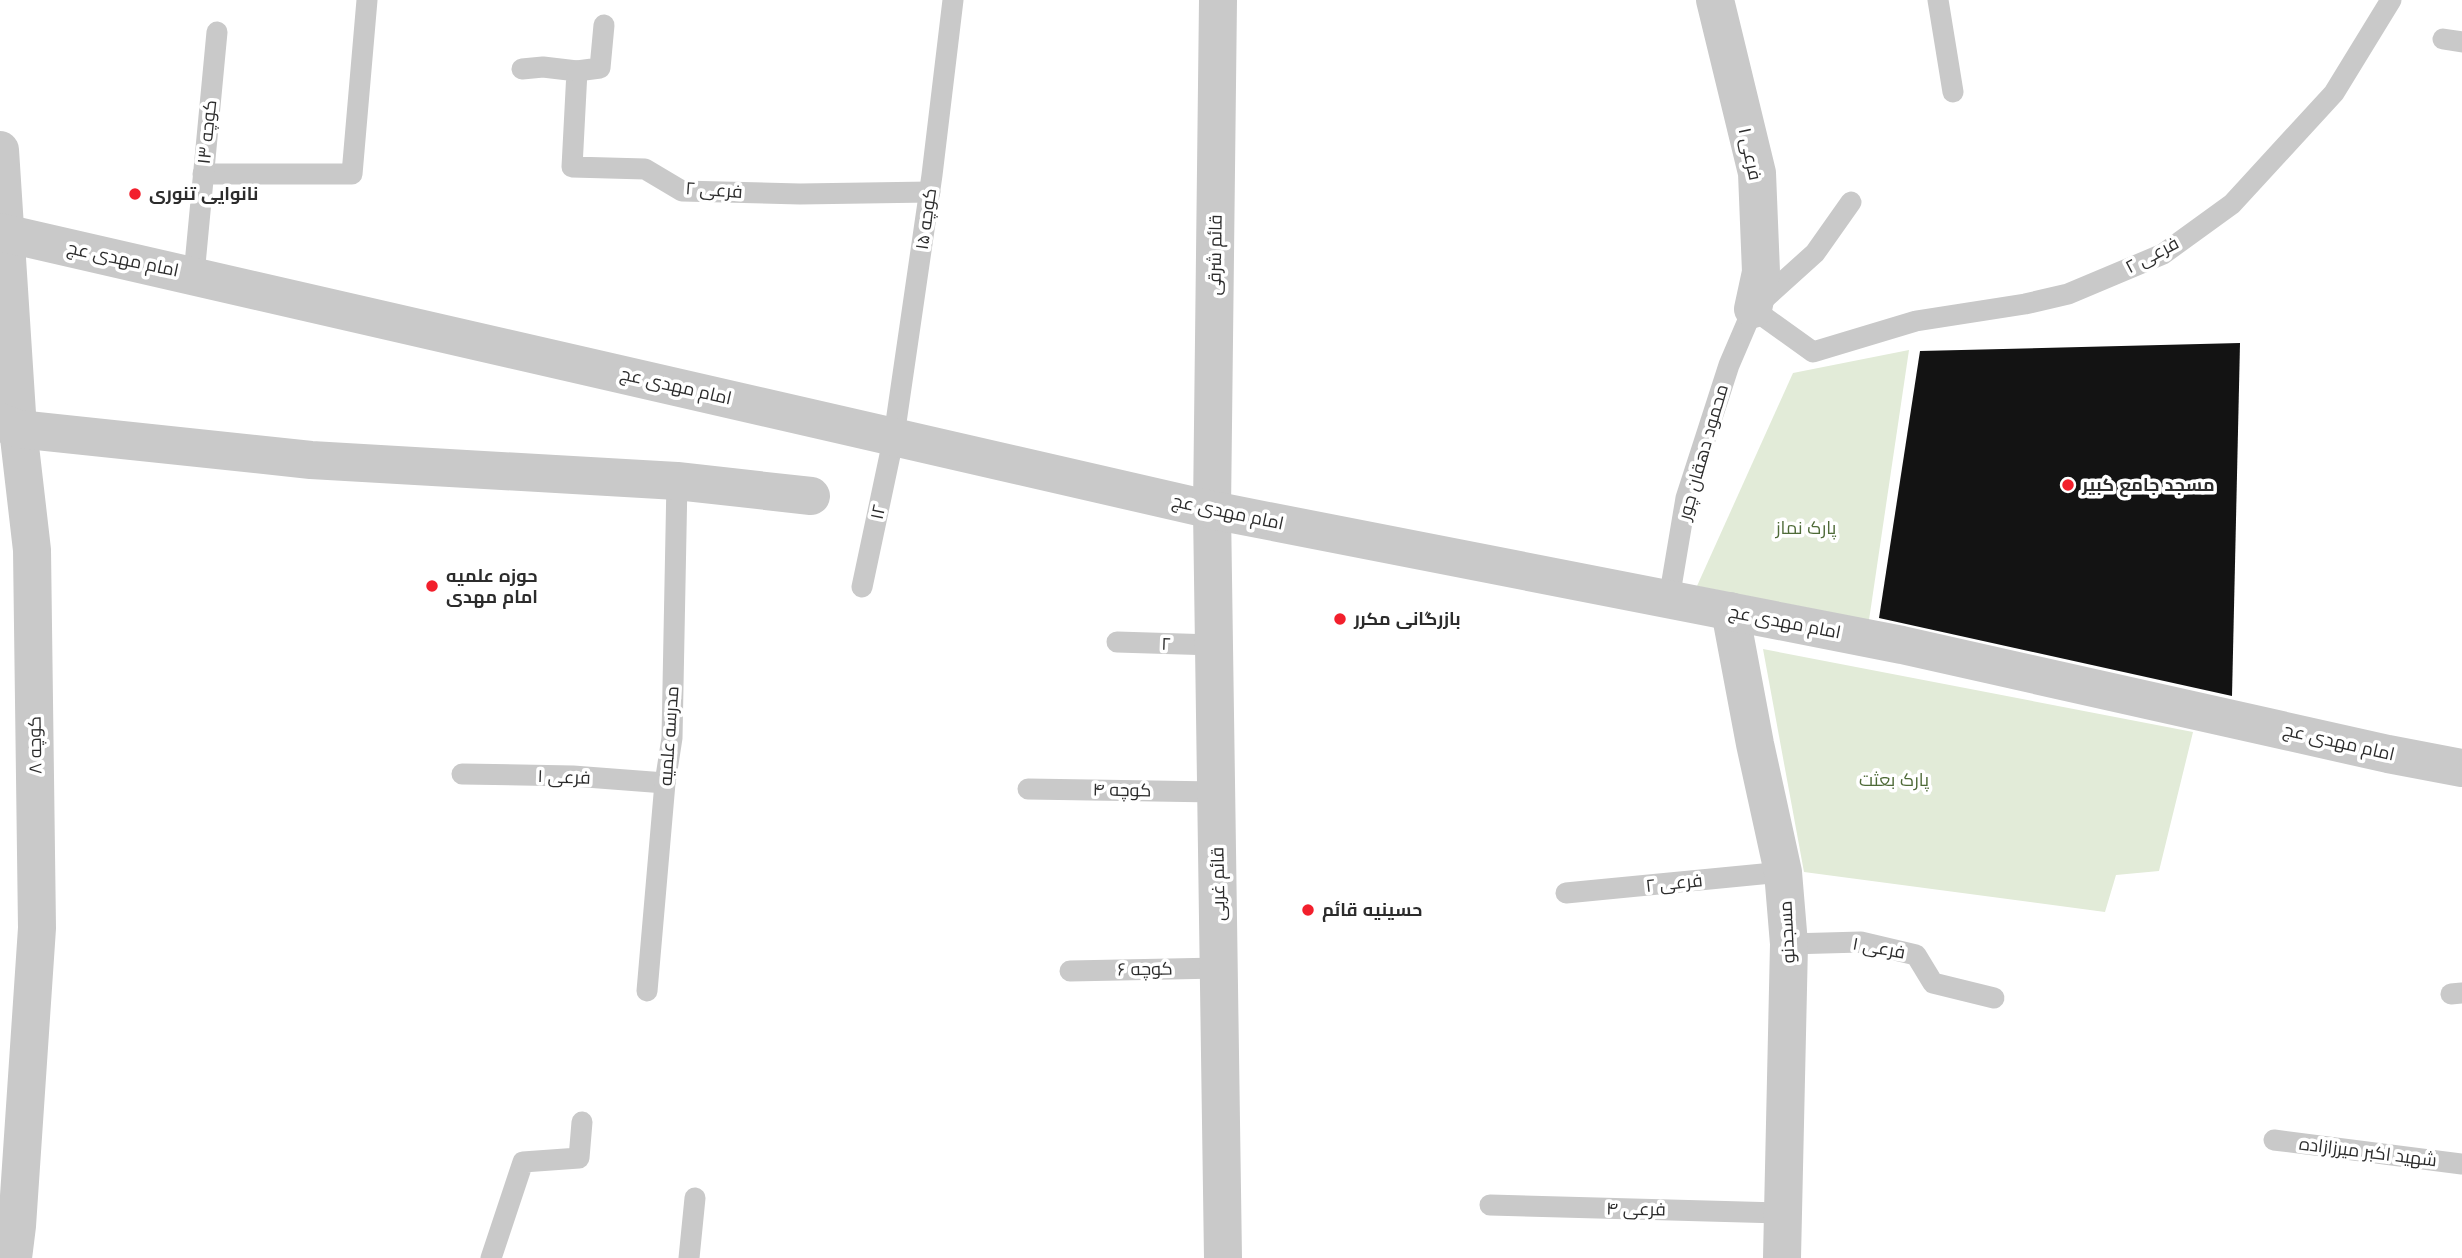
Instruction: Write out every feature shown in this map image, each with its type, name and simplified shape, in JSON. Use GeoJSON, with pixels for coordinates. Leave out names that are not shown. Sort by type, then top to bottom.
{"type":"FeatureCollection","features":[{"type":"Feature","properties":{"kind":"street","name":"قائم شرقی"},"geometry":{"type":"LineString","coordinates":[[1212,510],[1218,0]]}},
{"type":"Feature","properties":{"kind":"street","name":"فرعی ۱"},"geometry":{"type":"LineString","coordinates":[[1715,0],[1757,173],[1761,272],[1753,310]]}},
{"type":"Feature","properties":{"kind":"street","name":"کوچه ۸"},"geometry":{"type":"LineString","coordinates":[[0,150],[9,426],[32,550],[37,928],[10,1172],[13,1258]]}},
{"type":"Feature","properties":{"kind":"street","name":"امام مهدی عج"},"geometry":{"type":"LineString","coordinates":[[2,233],[1212,510],[1902,645],[2388,754],[2462,768]]}},
{"type":"Feature","properties":{"kind":"street"},"geometry":{"type":"LineString","coordinates":[[9,426],[311,460],[677,481],[811,496]]}},
{"type":"Feature","properties":{"kind":"street","name":"قائم غربی"},"geometry":{"type":"LineString","coordinates":[[1212,510],[1223,1258]]}},
{"type":"Feature","properties":{"kind":"street","name":"مسجدنو"},"geometry":{"type":"LineString","coordinates":[[1730,611],[1783,872],[1789,944],[1783,1258]]}},
{"type":"Feature","properties":{"kind":"lane"},"geometry":{"type":"LineString","coordinates":[[203,174],[352,174],[367,0]]}},
{"type":"Feature","properties":{"kind":"lane","name":"کوچه ۱۵"},"geometry":{"type":"LineString","coordinates":[[894,436],[930,192],[953,0]]}},
{"type":"Feature","properties":{"kind":"lane"},"geometry":{"type":"LineString","coordinates":[[1938,0],[1953,92]]}},
{"type":"Feature","properties":{"kind":"lane","name":"فرعی ۲"},"geometry":{"type":"LineString","coordinates":[[1753,310],[1812,352],[1916,321],[2068,294],[2163,254],[2232,204],[2333,93],[2391,0]]}},
{"type":"Feature","properties":{"kind":"lane"},"geometry":{"type":"LineString","coordinates":[[522,69],[542,67],[577,71],[600,68],[604,25]]}},
{"type":"Feature","properties":{"kind":"lane","name":"کوچه ۱۳"},"geometry":{"type":"LineString","coordinates":[[194,275],[217,32]]}},
{"type":"Feature","properties":{"kind":"lane","name":"فرعی ۲"},"geometry":{"type":"LineString","coordinates":[[577,71],[572,167],[645,169],[682,191],[800,194],[930,192]]}},
{"type":"Feature","properties":{"kind":"lane"},"geometry":{"type":"LineString","coordinates":[[1753,310],[1815,253],[1851,202]]}},
{"type":"Feature","properties":{"kind":"lane","name":"محمود دهقان چور"},"geometry":{"type":"LineString","coordinates":[[1668,599],[1686,498],[1729,365],[1753,310]]}},
{"type":"Feature","properties":{"kind":"lane","name":"۱۲"},"geometry":{"type":"LineString","coordinates":[[863,587],[894,436]]}},
{"type":"Feature","properties":{"kind":"lane","name":"مدرسه علمیه"},"geometry":{"type":"LineString","coordinates":[[647,991],[665,783],[672,738],[677,481]]}},
{"type":"Feature","properties":{"kind":"lane","name":"۲"},"geometry":{"type":"LineString","coordinates":[[1117,642],[1214,645]]}},
{"type":"Feature","properties":{"kind":"lane","name":"فرعی ۱"},"geometry":{"type":"LineString","coordinates":[[462,774],[573,776],[665,783]]}},
{"type":"Feature","properties":{"kind":"lane","name":"کوچه ۴"},"geometry":{"type":"LineString","coordinates":[[1028,789],[1216,792]]}},
{"type":"Feature","properties":{"kind":"lane","name":"فرعی ۲"},"geometry":{"type":"LineString","coordinates":[[1566,893],[1783,872]]}},
{"type":"Feature","properties":{"kind":"lane","name":"فرعی ۱"},"geometry":{"type":"LineString","coordinates":[[1789,944],[1861,942],[1916,955],[1933,983],[1994,998]]}},
{"type":"Feature","properties":{"kind":"lane","name":"کوچه ۶"},"geometry":{"type":"LineString","coordinates":[[1070,971],[1219,968]]}},
{"type":"Feature","properties":{"kind":"lane"},"geometry":{"type":"LineString","coordinates":[[491,1258],[523,1162],[579,1158],[582,1122]]}},
{"type":"Feature","properties":{"kind":"lane","name":"شهید اکبر میرزازاده"},"geometry":{"type":"LineString","coordinates":[[2274,1140],[2462,1164]]}},
{"type":"Feature","properties":{"kind":"lane"},"geometry":{"type":"LineString","coordinates":[[689,1258],[695,1198]]}},
{"type":"Feature","properties":{"kind":"lane","name":"فرعی ۴"},"geometry":{"type":"LineString","coordinates":[[1490,1205],[1782,1213]]}},
{"type":"Feature","properties":{"kind":"green space","name":"پارک نماز"},"geometry":{"type":"Polygon","coordinates":[[[1909,350],[1869,620],[1697,586],[1793,373],[1909,350]]]}},
{"type":"Feature","properties":{"kind":"green space","name":"پارک بعثت"},"geometry":{"type":"Polygon","coordinates":[[[1763,649],[2193,732],[2159,871],[2116,875],[2105,912],[1804,872],[1763,649]]]}},
{"type":"Feature","properties":{"kind":"building","name":"مسجد جامع کبیر"},"geometry":{"type":"Polygon","coordinates":[[[2240,343],[2232,696],[1879,618],[1920,351],[2240,343]]]}},
{"type":"Feature","properties":{"kind":"place","name":"نانوایی تنوری"},"geometry":{"type":"Point","coordinates":[135,194]}},
{"type":"Feature","properties":{"kind":"place","name":"مسجد جامع کبیر"},"geometry":{"type":"Point","coordinates":[2068,485]}},
{"type":"Feature","properties":{"kind":"place","name":"حوزه علمیه امام مهدی"},"geometry":{"type":"Point","coordinates":[432,586]}},
{"type":"Feature","properties":{"kind":"place","name":"بازرگانی مکرر"},"geometry":{"type":"Point","coordinates":[1340,619]}},
{"type":"Feature","properties":{"kind":"place","name":"حسینیه قائم"},"geometry":{"type":"Point","coordinates":[1308,910]}}]}
